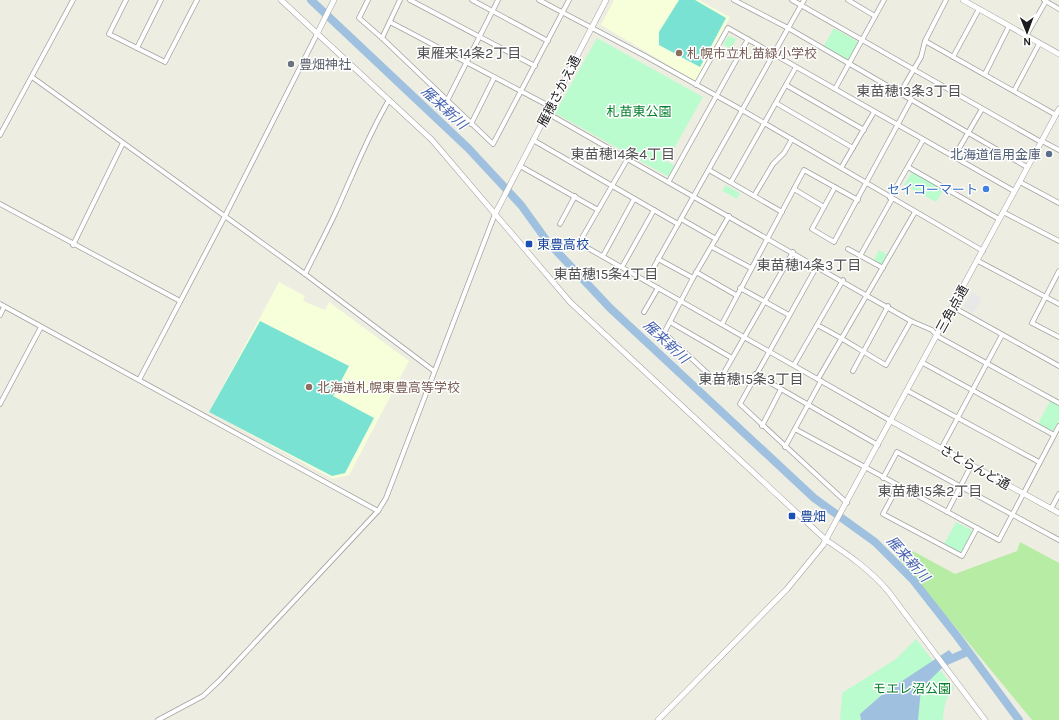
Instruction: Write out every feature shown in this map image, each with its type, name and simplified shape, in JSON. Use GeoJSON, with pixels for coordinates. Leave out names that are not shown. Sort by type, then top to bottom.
{"type":"FeatureCollection","features":[{"type":"Feature","properties":{"kind":"street"},"geometry":{"type":"LineString","coordinates":[[0,134],[73,0]]}},
{"type":"Feature","properties":{"kind":"street"},"geometry":{"type":"LineString","coordinates":[[126,0],[109,34],[165,62],[197,0]]}},
{"type":"Feature","properties":{"kind":"street"},"geometry":{"type":"LineString","coordinates":[[137,48],[161,0]]}},
{"type":"Feature","properties":{"kind":"street"},"geometry":{"type":"LineString","coordinates":[[281,0],[432,140],[570,302],[826,540],[864,566],[874,575],[888,591],[985,720]]}},
{"type":"Feature","properties":{"kind":"street"},"geometry":{"type":"LineString","coordinates":[[139,380],[225,216],[334,0]]}},
{"type":"Feature","properties":{"kind":"street"},"geometry":{"type":"LineString","coordinates":[[368,0],[359,18],[493,144],[569,0]]}},
{"type":"Feature","properties":{"kind":"street"},"geometry":{"type":"LineString","coordinates":[[382,38],[400,0]]}},
{"type":"Feature","properties":{"kind":"street"},"geometry":{"type":"LineString","coordinates":[[410,0],[535,66]]}},
{"type":"Feature","properties":{"kind":"street"},"geometry":{"type":"LineString","coordinates":[[472,0],[548,41]]}},
{"type":"Feature","properties":{"kind":"street"},"geometry":{"type":"LineString","coordinates":[[447,101],[498,0]]}},
{"type":"Feature","properties":{"kind":"street"},"geometry":{"type":"LineString","coordinates":[[539,0],[742,110],[891,199],[983,251]]}},
{"type":"Feature","properties":{"kind":"street","name":"雁穂さかえ通"},"geometry":{"type":"LineString","coordinates":[[495,214],[606,0]]}},
{"type":"Feature","properties":{"kind":"street"},"geometry":{"type":"LineString","coordinates":[[734,0],[788,28],[1027,167]]}},
{"type":"Feature","properties":{"kind":"street"},"geometry":{"type":"LineString","coordinates":[[792,0],[863,39],[982,109],[1059,150]]}},
{"type":"Feature","properties":{"kind":"street"},"geometry":{"type":"LineString","coordinates":[[646,281],[804,0]]}},
{"type":"Feature","properties":{"kind":"street"},"geometry":{"type":"LineString","coordinates":[[848,0],[875,16]]}},
{"type":"Feature","properties":{"kind":"street"},"geometry":{"type":"LineString","coordinates":[[835,89],[884,0]]}},
{"type":"Feature","properties":{"kind":"street"},"geometry":{"type":"LineString","coordinates":[[900,93],[921,57],[925,41],[946,0]]}},
{"type":"Feature","properties":{"kind":"street"},"geometry":{"type":"LineString","coordinates":[[966,1],[1039,44],[1059,54]]}},
{"type":"Feature","properties":{"kind":"street"},"geometry":{"type":"LineString","coordinates":[[1026,36],[1045,1],[1059,9]]}},
{"type":"Feature","properties":{"kind":"street"},"geometry":{"type":"LineString","coordinates":[[953,57],[979,9]]}},
{"type":"Feature","properties":{"kind":"street"},"geometry":{"type":"LineString","coordinates":[[390,22],[551,107]]}},
{"type":"Feature","properties":{"kind":"street"},"geometry":{"type":"LineString","coordinates":[[985,74],[1009,26]]}},
{"type":"Feature","properties":{"kind":"street"},"geometry":{"type":"LineString","coordinates":[[696,85],[728,28],[1014,191]]}},
{"type":"Feature","properties":{"kind":"street"},"geometry":{"type":"LineString","coordinates":[[669,181],[748,39]]}},
{"type":"Feature","properties":{"kind":"street"},"geometry":{"type":"LineString","coordinates":[[925,41],[1056,115]]}},
{"type":"Feature","properties":{"kind":"street"},"geometry":{"type":"LineString","coordinates":[[1014,91],[1039,44]]}},
{"type":"Feature","properties":{"kind":"street"},"geometry":{"type":"LineString","coordinates":[[731,182],[796,67]]}},
{"type":"Feature","properties":{"kind":"street"},"geometry":{"type":"LineString","coordinates":[[32,77],[305,274],[434,371]]}},
{"type":"Feature","properties":{"kind":"street"},"geometry":{"type":"LineString","coordinates":[[471,124],[494,78]]}},
{"type":"Feature","properties":{"kind":"street"},"geometry":{"type":"LineString","coordinates":[[786,85],[864,130]]}},
{"type":"Feature","properties":{"kind":"street"},"geometry":{"type":"LineString","coordinates":[[305,274],[334,216],[376,122],[389,100]]}},
{"type":"Feature","properties":{"kind":"street"},"geometry":{"type":"LineString","coordinates":[[835,187],[812,229],[834,242],[912,100]]}},
{"type":"Feature","properties":{"kind":"street"},"geometry":{"type":"LineString","coordinates":[[776,103],[853,148]]}},
{"type":"Feature","properties":{"kind":"street"},"geometry":{"type":"LineString","coordinates":[[954,157],[982,109]]}},
{"type":"Feature","properties":{"kind":"street","name":"三角点通"},"geometry":{"type":"LineString","coordinates":[[826,540],[890,421],[908,391],[936,336],[1059,109]]}},
{"type":"Feature","properties":{"kind":"street"},"geometry":{"type":"LineString","coordinates":[[841,168],[874,112]]}},
{"type":"Feature","properties":{"kind":"street"},"geometry":{"type":"LineString","coordinates":[[547,113],[843,280],[912,321],[932,330],[936,336],[1059,403]]}},
{"type":"Feature","properties":{"kind":"street"},"geometry":{"type":"LineString","coordinates":[[754,196],[773,164],[784,153],[792,139]]}},
{"type":"Feature","properties":{"kind":"street"},"geometry":{"type":"LineString","coordinates":[[534,140],[678,224]]}},
{"type":"Feature","properties":{"kind":"street"},"geometry":{"type":"LineString","coordinates":[[860,256],[923,140]]}},
{"type":"Feature","properties":{"kind":"street"},"geometry":{"type":"LineString","coordinates":[[73,245],[123,143]]}},
{"type":"Feature","properties":{"kind":"street"},"geometry":{"type":"LineString","coordinates":[[628,158],[579,243],[890,421]]}},
{"type":"Feature","properties":{"kind":"street"},"geometry":{"type":"LineString","coordinates":[[520,166],[598,210]]}},
{"type":"Feature","properties":{"kind":"street"},"geometry":{"type":"LineString","coordinates":[[908,167],[999,219]]}},
{"type":"Feature","properties":{"kind":"street"},"geometry":{"type":"LineString","coordinates":[[709,170],[782,212]]}},
{"type":"Feature","properties":{"kind":"street"},"geometry":{"type":"LineString","coordinates":[[722,324],[736,295],[804,170],[858,200]]}},
{"type":"Feature","properties":{"kind":"street"},"geometry":{"type":"LineString","coordinates":[[1020,182],[1059,203]]}},
{"type":"Feature","properties":{"kind":"street"},"geometry":{"type":"LineString","coordinates":[[794,189],[824,207]]}},
{"type":"Feature","properties":{"kind":"street"},"geometry":{"type":"LineString","coordinates":[[560,224],[575,196]]}},
{"type":"Feature","properties":{"kind":"street"},"geometry":{"type":"LineString","coordinates":[[603,256],[634,199]]}},
{"type":"Feature","properties":{"kind":"street"},"geometry":{"type":"LineString","coordinates":[[0,204],[73,245],[180,301]]}},
{"type":"Feature","properties":{"kind":"street"},"geometry":{"type":"LineString","coordinates":[[622,267],[654,210]]}},
{"type":"Feature","properties":{"kind":"street"},"geometry":{"type":"LineString","coordinates":[[785,447],[819,380],[866,295],[915,212]]}},
{"type":"Feature","properties":{"kind":"street"},"geometry":{"type":"LineString","coordinates":[[1003,212],[1059,241]]}},
{"type":"Feature","properties":{"kind":"street"},"geometry":{"type":"LineString","coordinates":[[158,720],[203,696],[220,680],[378,511],[386,498],[495,214]]}},
{"type":"Feature","properties":{"kind":"street"},"geometry":{"type":"LineString","coordinates":[[729,216],[696,272],[664,333],[718,383],[793,252]]}},
{"type":"Feature","properties":{"kind":"street"},"geometry":{"type":"LineString","coordinates":[[681,219],[716,239]]}},
{"type":"Feature","properties":{"kind":"street"},"geometry":{"type":"LineString","coordinates":[[712,247],[751,268]]}},
{"type":"Feature","properties":{"kind":"street"},"geometry":{"type":"LineString","coordinates":[[848,249],[883,268]]}},
{"type":"Feature","properties":{"kind":"street"},"geometry":{"type":"LineString","coordinates":[[658,259],[693,278]]}},
{"type":"Feature","properties":{"kind":"street"},"geometry":{"type":"LineString","coordinates":[[978,261],[1059,304]]}},
{"type":"Feature","properties":{"kind":"street"},"geometry":{"type":"LineString","coordinates":[[817,266],[755,374],[740,404],[845,506]]}},
{"type":"Feature","properties":{"kind":"street"},"geometry":{"type":"LineString","coordinates":[[1059,271],[1032,323],[1059,337]]}},
{"type":"Feature","properties":{"kind":"street"},"geometry":{"type":"LineString","coordinates":[[696,272],[736,295]]}},
{"type":"Feature","properties":{"kind":"street"},"geometry":{"type":"LineString","coordinates":[[794,365],[843,280]]}},
{"type":"Feature","properties":{"kind":"street"},"geometry":{"type":"LineString","coordinates":[[644,312],[658,288]]}},
{"type":"Feature","properties":{"kind":"street"},"geometry":{"type":"LineString","coordinates":[[740,288],[789,316]]}},
{"type":"Feature","properties":{"kind":"street"},"geometry":{"type":"LineString","coordinates":[[0,315],[2,306],[378,511]]}},
{"type":"Feature","properties":{"kind":"street"},"geometry":{"type":"LineString","coordinates":[[853,371],[888,306]]}},
{"type":"Feature","properties":{"kind":"street"},"geometry":{"type":"LineString","coordinates":[[953,307],[1059,366]]}},
{"type":"Feature","properties":{"kind":"street"},"geometry":{"type":"LineString","coordinates":[[817,325],[843,338],[863,352],[886,364],[912,321]]}},
{"type":"Feature","properties":{"kind":"street"},"geometry":{"type":"LineString","coordinates":[[670,322],[732,358]]}},
{"type":"Feature","properties":{"kind":"street"},"geometry":{"type":"LineString","coordinates":[[0,404],[41,327]]}},
{"type":"Feature","properties":{"kind":"street"},"geometry":{"type":"LineString","coordinates":[[941,449],[1002,335]]}},
{"type":"Feature","properties":{"kind":"street"},"geometry":{"type":"LineString","coordinates":[[923,363],[1054,435]]}},
{"type":"Feature","properties":{"kind":"street"},"geometry":{"type":"LineString","coordinates":[[755,374],[878,444]]}},
{"type":"Feature","properties":{"kind":"street"},"geometry":{"type":"LineString","coordinates":[[762,426],[781,389]]}},
{"type":"Feature","properties":{"kind":"street"},"geometry":{"type":"LineString","coordinates":[[908,391],[1039,462]]}},
{"type":"Feature","properties":{"kind":"street","name":"さとらんど通"},"geometry":{"type":"LineString","coordinates":[[890,421],[1059,513]]}},
{"type":"Feature","properties":{"kind":"street"},"geometry":{"type":"LineString","coordinates":[[795,429],[999,540],[1059,426]]}},
{"type":"Feature","properties":{"kind":"street"},"geometry":{"type":"LineString","coordinates":[[883,478],[897,452],[1059,540]]}},
{"type":"Feature","properties":{"kind":"street"},"geometry":{"type":"LineString","coordinates":[[947,512],[971,466]]}},
{"type":"Feature","properties":{"kind":"street"},"geometry":{"type":"LineString","coordinates":[[898,486],[883,514],[962,556],[977,528]]}},
{"type":"Feature","properties":{"kind":"street"},"geometry":{"type":"LineString","coordinates":[[1051,509],[1059,494]]}},
{"type":"Feature","properties":{"kind":"street"},"geometry":{"type":"LineString","coordinates":[[658,720],[807,567],[826,540]]}},
{"type":"Feature","properties":{"kind":"shaded area","name":"札幌市立札苗緑小学校"},"geometry":{"type":"Polygon","coordinates":[[[614,0],[699,0],[730,17],[695,81],[601,25],[614,0]]]}},
{"type":"Feature","properties":{"kind":"shaded area"},"geometry":{"type":"Polygon","coordinates":[[[679,0],[695,0],[726,18],[700,67],[659,45],[659,32],[679,0]]]}},
{"type":"Feature","properties":{"kind":"shaded area","name":"北海道札幌東豊高等学校"},"geometry":{"type":"Polygon","coordinates":[[[279,282],[305,296],[303,301],[325,310],[329,302],[409,361],[349,475],[333,479],[209,412],[279,282]]]}},
{"type":"Feature","properties":{"kind":"shaded area"},"geometry":{"type":"Polygon","coordinates":[[[972,292],[982,298],[974,313],[963,307],[972,292]]]}},
{"type":"Feature","properties":{"kind":"shaded area","name":"北海道札幌東豊高等学校"},"geometry":{"type":"Polygon","coordinates":[[[260,321],[349,366],[333,396],[374,418],[345,473],[332,476],[209,412],[260,321]]]}},
{"type":"Feature","properties":{"kind":"shaded area"},"geometry":{"type":"Polygon","coordinates":[[[949,650],[954,656],[921,689],[918,720],[861,720],[860,714],[884,693],[949,650]]]}},
{"type":"Feature","properties":{"kind":"green space"},"geometry":{"type":"Polygon","coordinates":[[[834,28],[858,43],[849,60],[846,60],[823,47],[834,28]]]}},
{"type":"Feature","properties":{"kind":"green space"},"geometry":{"type":"Polygon","coordinates":[[[728,36],[737,39],[730,49],[723,44],[728,36]]]}},
{"type":"Feature","properties":{"kind":"green space","name":"札苗東公園"},"geometry":{"type":"Polygon","coordinates":[[[597,38],[703,97],[667,161],[675,166],[669,177],[555,113],[597,38]]]}},
{"type":"Feature","properties":{"kind":"green space"},"geometry":{"type":"Polygon","coordinates":[[[912,172],[944,189],[936,202],[904,185],[912,172]]]}},
{"type":"Feature","properties":{"kind":"green space"},"geometry":{"type":"Polygon","coordinates":[[[726,185],[740,193],[737,199],[722,191],[726,185]]]}},
{"type":"Feature","properties":{"kind":"green space"},"geometry":{"type":"Polygon","coordinates":[[[879,250],[888,255],[882,265],[874,260],[879,250]]]}},
{"type":"Feature","properties":{"kind":"green space"},"geometry":{"type":"Polygon","coordinates":[[[1050,401],[1059,406],[1059,420],[1053,431],[1038,424],[1050,401]]]}},
{"type":"Feature","properties":{"kind":"green space"},"geometry":{"type":"Polygon","coordinates":[[[956,522],[972,530],[973,533],[963,551],[959,552],[944,544],[956,522]]]}},
{"type":"Feature","properties":{"kind":"green space"},"geometry":{"type":"Polygon","coordinates":[[[1020,542],[1059,563],[1059,720],[1032,720],[897,556],[900,544],[955,574],[1017,551],[1020,542]]]}},
{"type":"Feature","properties":{"kind":"green space","name":"モエレ沼公園"},"geometry":{"type":"Polygon","coordinates":[[[916,639],[954,688],[946,702],[943,720],[840,720],[842,693],[896,659],[916,639]]]}},
{"type":"Feature","properties":{"kind":"waterway","name":"雁来新川"},"geometry":{"type":"LineString","coordinates":[[311,0],[468,148],[521,205],[547,241],[610,308],[814,498],[875,542],[913,580],[957,636],[1019,720]]}},
{"type":"Feature","properties":{"kind":"waterway"},"geometry":{"type":"LineString","coordinates":[[942,663],[967,652]]}},
{"type":"Feature","properties":{"kind":"place","name":"札幌市立札苗緑小学校"},"geometry":{"type":"Point","coordinates":[679,53]}},
{"type":"Feature","properties":{"kind":"place","name":"豊畑神社"},"geometry":{"type":"Point","coordinates":[291,64]}},
{"type":"Feature","properties":{"kind":"place","name":"北海道信用金庫"},"geometry":{"type":"Point","coordinates":[1049,154]}},
{"type":"Feature","properties":{"kind":"place","name":"セイコーマート"},"geometry":{"type":"Point","coordinates":[986,189]}},
{"type":"Feature","properties":{"kind":"place","name":"東豊高校"},"geometry":{"type":"Point","coordinates":[529,244]}},
{"type":"Feature","properties":{"kind":"place","name":"北海道札幌東豊高等学校"},"geometry":{"type":"Point","coordinates":[309,387]}},
{"type":"Feature","properties":{"kind":"place","name":"豊畑"},"geometry":{"type":"Point","coordinates":[792,516]}},
{"type":"Feature","properties":{"kind":"district","name":"東雁来14条2丁目"},"geometry":{"type":"Point","coordinates":[469,53]}},
{"type":"Feature","properties":{"kind":"district","name":"東苗穂13条3丁目"},"geometry":{"type":"Point","coordinates":[909,91]}},
{"type":"Feature","properties":{"kind":"district","name":"東苗穂14条4丁目"},"geometry":{"type":"Point","coordinates":[623,154]}},
{"type":"Feature","properties":{"kind":"district","name":"東苗穂14条3丁目"},"geometry":{"type":"Point","coordinates":[809,265]}},
{"type":"Feature","properties":{"kind":"district","name":"東苗穂15条4丁目"},"geometry":{"type":"Point","coordinates":[606,274]}},
{"type":"Feature","properties":{"kind":"district","name":"東苗穂15条3丁目"},"geometry":{"type":"Point","coordinates":[751,379]}},
{"type":"Feature","properties":{"kind":"district","name":"東苗穂15条2丁目"},"geometry":{"type":"Point","coordinates":[930,491]}}]}
